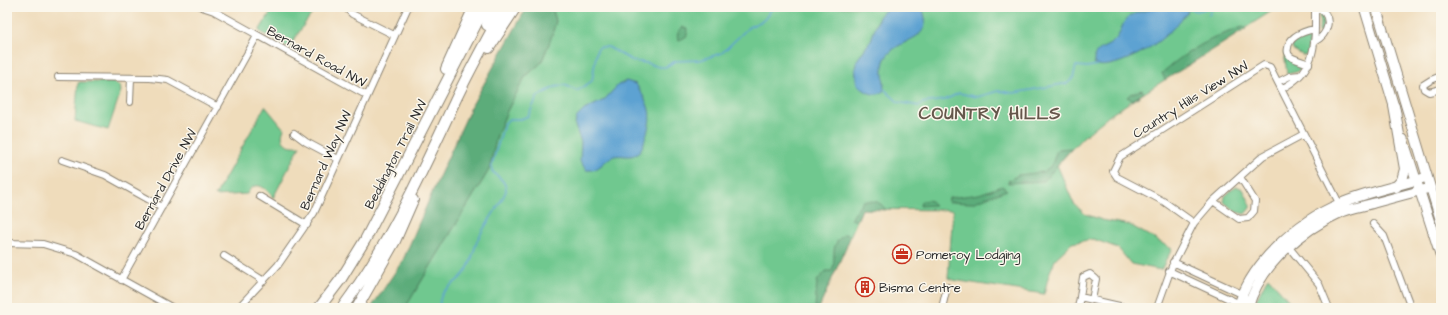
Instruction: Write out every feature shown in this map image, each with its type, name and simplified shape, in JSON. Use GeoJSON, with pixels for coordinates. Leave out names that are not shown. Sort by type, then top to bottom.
{"type":"FeatureCollection","features":[{"type":"Feature","properties":{"kind":"main road"},"geometry":{"type":"LineString","coordinates":[[431,110],[447,67],[474,7]]}},
{"type":"Feature","properties":{"kind":"main road","name":"Beddington Trail NW"},"geometry":{"type":"LineString","coordinates":[[319,308],[341,279],[365,240],[485,7]]}},
{"type":"Feature","properties":{"kind":"main road"},"geometry":{"type":"LineString","coordinates":[[462,86],[479,41],[496,7]]}},
{"type":"Feature","properties":{"kind":"main road"},"geometry":{"type":"LineString","coordinates":[[342,308],[377,256],[430,156],[462,86],[504,7]]}},
{"type":"Feature","properties":{"kind":"main road"},"geometry":{"type":"LineString","coordinates":[[462,86],[516,7]]}},
{"type":"Feature","properties":{"kind":"main road"},"geometry":{"type":"LineString","coordinates":[[1364,7],[1419,191],[1441,257]]}},
{"type":"Feature","properties":{"kind":"main road"},"geometry":{"type":"LineString","coordinates":[[1376,7],[1441,222]]}},
{"type":"Feature","properties":{"kind":"main road"},"geometry":{"type":"LineString","coordinates":[[1394,106],[1405,169],[1402,180],[1396,187]]}},
{"type":"Feature","properties":{"kind":"main road"},"geometry":{"type":"LineString","coordinates":[[357,308],[395,241],[408,213],[430,156]]}},
{"type":"Feature","properties":{"kind":"main road"},"geometry":{"type":"LineString","coordinates":[[1244,303],[1286,244],[1300,237],[1341,208],[1427,177]]}},
{"type":"Feature","properties":{"kind":"main road"},"geometry":{"type":"LineString","coordinates":[[1341,208],[1430,188]]}},
{"type":"Feature","properties":{"kind":"street"},"geometry":{"type":"LineString","coordinates":[[202,7],[214,11],[257,36]]}},
{"type":"Feature","properties":{"kind":"street"},"geometry":{"type":"LineString","coordinates":[[345,7],[352,14],[394,35]]}},
{"type":"Feature","properties":{"kind":"street","name":"Bernard Way NW"},"geometry":{"type":"LineString","coordinates":[[238,308],[278,265],[307,225],[327,186],[366,95],[408,7]]}},
{"type":"Feature","properties":{"kind":"street"},"geometry":{"type":"LineString","coordinates":[[1280,85],[1294,81],[1306,71],[1310,64],[1314,42],[1316,7]]}},
{"type":"Feature","properties":{"kind":"street"},"geometry":{"type":"LineString","coordinates":[[1314,42],[1322,38],[1328,27],[1326,15],[1316,7]]}},
{"type":"Feature","properties":{"kind":"street"},"geometry":{"type":"LineString","coordinates":[[1310,64],[1291,56],[1288,53],[1288,47],[1290,41],[1296,36],[1315,29]]}},
{"type":"Feature","properties":{"kind":"street","name":"Bernard Road NW"},"geometry":{"type":"LineString","coordinates":[[257,36],[366,95]]}},
{"type":"Feature","properties":{"kind":"street","name":"Bernard Drive NW"},"geometry":{"type":"LineString","coordinates":[[121,280],[257,36]]}},
{"type":"Feature","properties":{"kind":"street","name":"Country Hills View NW"},"geometry":{"type":"LineString","coordinates":[[1194,223],[1162,201],[1117,177],[1113,171],[1120,157],[1264,65],[1270,67],[1280,85],[1341,208]]}},
{"type":"Feature","properties":{"kind":"street"},"geometry":{"type":"LineString","coordinates":[[1441,76],[1423,85],[1424,89],[1429,92],[1441,89]]}},
{"type":"Feature","properties":{"kind":"street"},"geometry":{"type":"LineString","coordinates":[[58,77],[168,80],[218,107]]}},
{"type":"Feature","properties":{"kind":"street"},"geometry":{"type":"LineString","coordinates":[[130,102],[131,78]]}},
{"type":"Feature","properties":{"kind":"street"},"geometry":{"type":"LineString","coordinates":[[294,133],[306,142],[338,159]]}},
{"type":"Feature","properties":{"kind":"street"},"geometry":{"type":"LineString","coordinates":[[1158,308],[1171,266],[1194,223],[1213,201],[1263,156],[1304,134]]}},
{"type":"Feature","properties":{"kind":"street"},"geometry":{"type":"LineString","coordinates":[[62,160],[105,175],[162,207]]}},
{"type":"Feature","properties":{"kind":"street"},"geometry":{"type":"LineString","coordinates":[[1213,201],[1239,219],[1248,218],[1254,211],[1255,201],[1240,177]]}},
{"type":"Feature","properties":{"kind":"street"},"geometry":{"type":"LineString","coordinates":[[258,196],[307,225]]}},
{"type":"Feature","properties":{"kind":"street"},"geometry":{"type":"LineString","coordinates":[[1373,224],[1384,236],[1412,308]]}},
{"type":"Feature","properties":{"kind":"street"},"geometry":{"type":"LineString","coordinates":[[7,243],[43,244],[76,254],[173,308]]}},
{"type":"Feature","properties":{"kind":"street"},"geometry":{"type":"LineString","coordinates":[[1286,244],[1319,284],[1329,308]]}},
{"type":"Feature","properties":{"kind":"street"},"geometry":{"type":"LineString","coordinates":[[224,256],[264,281]]}},
{"type":"Feature","properties":{"kind":"street"},"geometry":{"type":"LineString","coordinates":[[1171,266],[1244,303]]}},
{"type":"Feature","properties":{"kind":"street"},"geometry":{"type":"LineString","coordinates":[[1171,266],[1244,303]]}},
{"type":"Feature","properties":{"kind":"street"},"geometry":{"type":"LineString","coordinates":[[1078,308],[1084,277],[1090,274],[1096,279],[1092,300]]}},
{"type":"Feature","properties":{"kind":"street"},"geometry":{"type":"LineString","coordinates":[[942,308],[947,287]]}},
{"type":"Feature","properties":{"kind":"street"},"geometry":{"type":"LineString","coordinates":[[1080,298],[1128,308]]}},
{"type":"Feature","properties":{"kind":"green space"},"geometry":{"type":"Polygon","coordinates":[[[274,7],[317,7],[289,48],[259,31],[274,7]]]}},
{"type":"Feature","properties":{"kind":"green space"},"geometry":{"type":"Polygon","coordinates":[[[527,7],[552,7],[556,21],[541,63],[525,77],[507,111],[497,135],[489,170],[405,308],[371,308],[403,260],[472,105],[527,7]]]}},
{"type":"Feature","properties":{"kind":"green space"},"geometry":{"type":"Polygon","coordinates":[[[552,7],[654,7],[654,9],[660,7],[1278,7],[1110,115],[1082,138],[1057,165],[1074,204],[1085,214],[1102,220],[1130,225],[1172,249],[1161,270],[1131,264],[1118,248],[1093,239],[1072,243],[1056,258],[1049,274],[1044,294],[953,280],[948,278],[953,210],[862,209],[819,308],[405,308],[489,170],[497,135],[507,111],[525,77],[541,63],[550,41],[556,21],[552,7]]]}},
{"type":"Feature","properties":{"kind":"green space"},"geometry":{"type":"Polygon","coordinates":[[[1320,14],[1322,14],[1324,23],[1322,31],[1319,33],[1320,14]]]}},
{"type":"Feature","properties":{"kind":"green space"},"geometry":{"type":"Polygon","coordinates":[[[683,27],[687,29],[687,36],[679,40],[677,34],[683,27]]]}},
{"type":"Feature","properties":{"kind":"green space"},"geometry":{"type":"Polygon","coordinates":[[[1243,27],[1246,29],[1165,80],[1162,73],[1180,58],[1210,40],[1243,27]]]}},
{"type":"Feature","properties":{"kind":"green space"},"geometry":{"type":"Polygon","coordinates":[[[1308,33],[1310,34],[1307,56],[1302,55],[1292,49],[1292,46],[1299,37],[1308,33]]]}},
{"type":"Feature","properties":{"kind":"green space"},"geometry":{"type":"Polygon","coordinates":[[[1284,52],[1289,58],[1303,64],[1303,67],[1296,72],[1287,74],[1284,52]]]}},
{"type":"Feature","properties":{"kind":"green space"},"geometry":{"type":"Polygon","coordinates":[[[113,82],[120,86],[121,91],[108,130],[75,121],[78,83],[113,82]]]}},
{"type":"Feature","properties":{"kind":"green space"},"geometry":{"type":"Polygon","coordinates":[[[1142,90],[1144,93],[1132,100],[1127,97],[1130,94],[1142,90]]]}},
{"type":"Feature","properties":{"kind":"green space"},"geometry":{"type":"Polygon","coordinates":[[[265,106],[284,129],[282,134],[283,141],[288,145],[300,146],[273,198],[264,188],[260,186],[253,187],[247,194],[215,196],[265,106]]]}},
{"type":"Feature","properties":{"kind":"green space"},"geometry":{"type":"Polygon","coordinates":[[[1059,149],[1071,149],[1044,181],[1008,183],[1008,181],[1018,175],[1043,172],[1052,165],[1056,152],[1059,149]]]}},
{"type":"Feature","properties":{"kind":"green space"},"geometry":{"type":"Polygon","coordinates":[[[1002,186],[1007,190],[972,203],[948,202],[949,198],[979,194],[1002,186]]]}},
{"type":"Feature","properties":{"kind":"green space"},"geometry":{"type":"Polygon","coordinates":[[[1236,186],[1243,189],[1250,203],[1250,208],[1245,214],[1236,212],[1224,202],[1225,196],[1236,186]]]}},
{"type":"Feature","properties":{"kind":"green space"},"geometry":{"type":"Polygon","coordinates":[[[927,200],[931,201],[935,205],[920,206],[921,202],[927,200]]]}},
{"type":"Feature","properties":{"kind":"green space"},"geometry":{"type":"Polygon","coordinates":[[[863,201],[876,202],[881,204],[886,210],[862,209],[857,221],[851,219],[863,201]]]}},
{"type":"Feature","properties":{"kind":"green space"},"geometry":{"type":"Polygon","coordinates":[[[845,234],[851,236],[819,308],[815,308],[817,281],[826,271],[832,271],[836,242],[845,234]]]}},
{"type":"Feature","properties":{"kind":"green space"},"geometry":{"type":"Polygon","coordinates":[[[1268,277],[1290,302],[1292,308],[1252,308],[1268,277]]]}},
{"type":"Feature","properties":{"kind":"water"},"geometry":{"type":"Polygon","coordinates":[[[892,7],[922,8],[925,19],[924,28],[914,38],[898,46],[885,59],[883,71],[883,92],[879,94],[872,94],[857,84],[855,68],[857,60],[871,40],[879,17],[883,12],[892,7]]]}},
{"type":"Feature","properties":{"kind":"water"},"geometry":{"type":"Polygon","coordinates":[[[1162,7],[1189,7],[1187,13],[1169,33],[1151,47],[1116,63],[1099,65],[1094,63],[1094,58],[1098,51],[1112,43],[1118,37],[1123,23],[1128,17],[1135,13],[1162,7]]]}},
{"type":"Feature","properties":{"kind":"water"},"geometry":{"type":"Polygon","coordinates":[[[626,81],[636,84],[645,99],[649,110],[650,116],[648,130],[643,145],[636,154],[630,156],[615,156],[594,170],[586,170],[580,161],[581,142],[575,126],[576,118],[584,110],[604,100],[618,85],[626,81]]]}},
{"type":"Feature","properties":{"kind":"waterway"},"geometry":{"type":"LineString","coordinates":[[440,308],[441,296],[447,288],[459,279],[466,271],[478,239],[506,191],[504,182],[492,171],[492,164],[504,124],[509,119],[521,119],[528,116],[538,96],[555,87],[565,85],[577,91],[592,81],[597,49],[600,47],[608,47],[633,61],[659,67],[665,67],[676,61],[700,60],[722,53],[749,27],[764,20],[773,7]]}},
{"type":"Feature","properties":{"kind":"waterway"},"geometry":{"type":"LineString","coordinates":[[1189,9],[1197,11],[1209,8],[1211,10],[1209,15]]}},
{"type":"Feature","properties":{"kind":"waterway"},"geometry":{"type":"LineString","coordinates":[[884,89],[898,102],[919,106],[922,103],[945,100],[959,93],[977,97],[998,91],[1014,93],[1068,83],[1073,78],[1076,66],[1087,67],[1097,65]]}},
{"type":"Feature","properties":{"kind":"place","name":"Pomeroy Lodging"},"geometry":{"type":"Point","coordinates":[902,254]}},
{"type":"Feature","properties":{"kind":"place","name":"Bisma Centre"},"geometry":{"type":"Point","coordinates":[865,287]}},
{"type":"Feature","properties":{"kind":"district","name":"COUNTRY HILLS"},"geometry":{"type":"Point","coordinates":[990,113]}}]}
